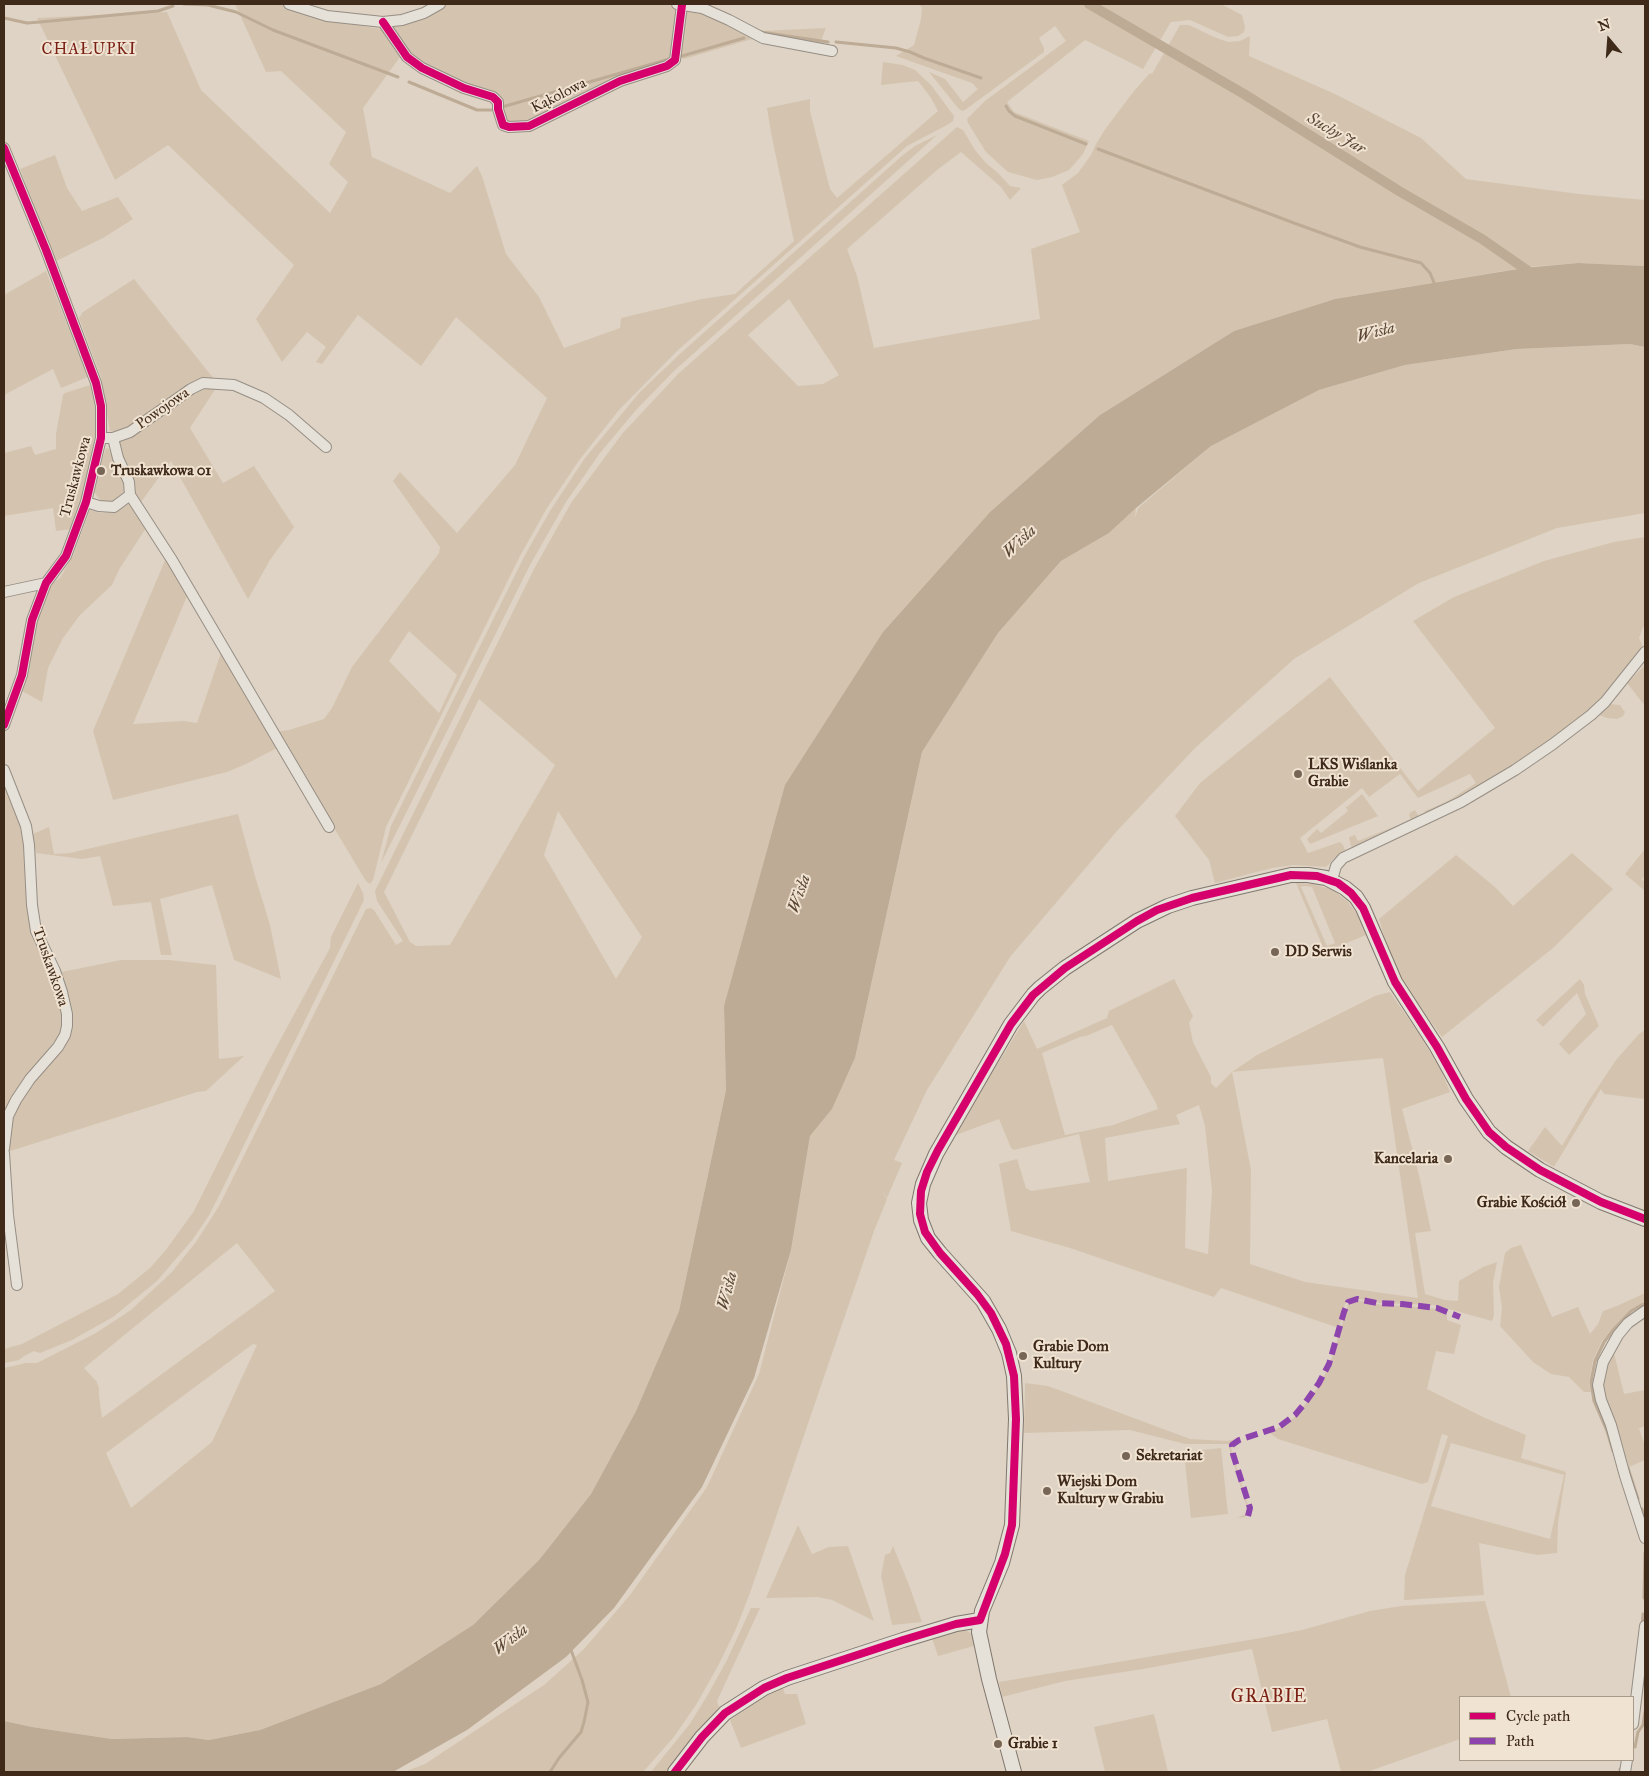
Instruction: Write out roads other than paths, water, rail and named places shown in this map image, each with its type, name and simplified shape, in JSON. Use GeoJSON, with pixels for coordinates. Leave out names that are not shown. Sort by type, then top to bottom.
{"type":"FeatureCollection","features":[{"type":"Feature","properties":{"kind":"street"},"geometry":{"type":"LineString","coordinates":[[289,4],[327,16],[383,22],[402,20],[424,13],[440,4]]}},
{"type":"Feature","properties":{"kind":"street","name":"Kąkolowa"},"geometry":{"type":"LineString","coordinates":[[383,22],[407,57],[422,68],[464,88],[494,98],[498,102],[502,125],[509,127],[529,126],[620,81],[667,66],[675,60],[680,4],[702,8],[763,38],[832,51]]}},
{"type":"Feature","properties":{"kind":"street","name":"Truskawkowa"},"geometry":{"type":"LineString","coordinates":[[4,148],[46,250],[96,383],[101,406],[101,438],[86,502],[66,556],[46,583],[32,620],[22,675],[4,725]]}},
{"type":"Feature","properties":{"kind":"street","name":"Powojowa"},"geometry":{"type":"LineString","coordinates":[[101,438],[113,438],[130,432],[191,389],[203,383],[234,385],[264,398],[289,415],[326,447]]}},
{"type":"Feature","properties":{"kind":"street"},"geometry":{"type":"LineString","coordinates":[[113,438],[118,458],[129,482],[130,495],[172,560],[329,826]]}},
{"type":"Feature","properties":{"kind":"street"},"geometry":{"type":"LineString","coordinates":[[86,502],[99,506],[114,507],[130,495]]}},
{"type":"Feature","properties":{"kind":"street"},"geometry":{"type":"LineString","coordinates":[[4,592],[46,583]]}},
{"type":"Feature","properties":{"kind":"street"},"geometry":{"type":"LineString","coordinates":[[1332,880],[1336,866],[1343,858],[1461,802],[1515,770],[1553,744],[1605,702],[1645,652]]}},
{"type":"Feature","properties":{"kind":"street","name":"Truskawkowa"},"geometry":{"type":"LineString","coordinates":[[4,770],[26,826],[36,931],[55,970],[67,1014],[67,1026],[58,1046],[30,1079],[8,1116],[4,1151],[8,1215],[17,1286]]}},
{"type":"Feature","properties":{"kind":"street"},"geometry":{"type":"LineString","coordinates":[[1014,1772],[979,1632],[980,1620],[1005,1554],[1012,1525],[1015,1465],[1015,1388],[1009,1352],[983,1301],[940,1253],[925,1232],[919,1203],[927,1172],[1011,1024],[1033,995],[1065,968],[1137,921],[1157,910],[1182,900],[1291,875],[1308,875],[1332,880],[1351,893],[1363,908],[1395,982],[1430,1036],[1466,1099],[1489,1132],[1511,1151],[1540,1170],[1601,1202],[1645,1219]]}},
{"type":"Feature","properties":{"kind":"street"},"geometry":{"type":"LineString","coordinates":[[1645,1311],[1628,1323],[1618,1335],[1603,1362],[1598,1385],[1599,1395],[1611,1425],[1624,1476],[1645,1538]]}},
{"type":"Feature","properties":{"kind":"street"},"geometry":{"type":"LineString","coordinates":[[675,1772],[702,1737],[725,1713],[764,1688],[787,1678],[956,1624],[980,1620]]}},
{"type":"Feature","properties":{"kind":"street"},"geometry":{"type":"LineString","coordinates":[[1634,1716],[1645,1626]]}},
{"type":"Feature","properties":{"kind":"water","name":"Wisła"},"geometry":{"type":"Polygon","coordinates":[[[1578,263],[1645,266],[1645,347],[1630,344],[1517,349],[1405,365],[1319,390],[1211,446],[1109,533],[1061,561],[998,633],[922,752],[855,1058],[832,1109],[810,1136],[791,1250],[754,1378],[702,1487],[614,1608],[566,1657],[467,1730],[393,1772],[4,1772],[4,1721],[112,1739],[187,1737],[209,1740],[260,1730],[381,1684],[473,1625],[539,1560],[591,1494],[636,1411],[679,1311],[726,1090],[724,1006],[785,785],[883,632],[990,512],[1100,415],[1234,331],[1335,299],[1524,268],[1578,263]]]}},
{"type":"Feature","properties":{"kind":"waterway"},"geometry":{"type":"LineString","coordinates":[[184,4],[208,5],[236,12],[273,30],[398,77]]}},
{"type":"Feature","properties":{"kind":"waterway","name":"Suchy Jar"},"geometry":{"type":"LineString","coordinates":[[1089,4],[1244,94],[1399,191],[1482,239],[1534,275]]}},
{"type":"Feature","properties":{"kind":"waterway"},"geometry":{"type":"LineString","coordinates":[[4,18],[27,23],[158,11],[173,6]]}},
{"type":"Feature","properties":{"kind":"waterway"},"geometry":{"type":"LineString","coordinates":[[761,32],[828,42]]}},
{"type":"Feature","properties":{"kind":"waterway"},"geometry":{"type":"LineString","coordinates":[[682,56],[744,38]]}},
{"type":"Feature","properties":{"kind":"waterway"},"geometry":{"type":"LineString","coordinates":[[836,42],[896,48],[981,78]]}},
{"type":"Feature","properties":{"kind":"waterway"},"geometry":{"type":"LineString","coordinates":[[502,107],[666,60]]}},
{"type":"Feature","properties":{"kind":"waterway"},"geometry":{"type":"LineString","coordinates":[[409,82],[477,110],[491,110]]}},
{"type":"Feature","properties":{"kind":"waterway"},"geometry":{"type":"LineString","coordinates":[[1006,106],[1015,116],[1086,144]]}},
{"type":"Feature","properties":{"kind":"waterway"},"geometry":{"type":"LineString","coordinates":[[1098,149],[1360,247],[1421,263],[1430,273],[1435,285]]}},
{"type":"Feature","properties":{"kind":"waterway"},"geometry":{"type":"LineString","coordinates":[[1613,1451],[1594,1401],[1591,1382],[1595,1361],[1604,1342],[1614,1329],[1631,1311],[1643,1304]]}},
{"type":"Feature","properties":{"kind":"waterway"},"geometry":{"type":"LineString","coordinates":[[1628,1468],[1638,1499]]}},
{"type":"Feature","properties":{"kind":"waterway"},"geometry":{"type":"LineString","coordinates":[[1642,1509],[1645,1521]]}},
{"type":"Feature","properties":{"kind":"waterway"},"geometry":{"type":"LineString","coordinates":[[1644,1598],[1645,1553]]}},
{"type":"Feature","properties":{"kind":"waterway"},"geometry":{"type":"LineString","coordinates":[[1642,1626],[1643,1614]]}},
{"type":"Feature","properties":{"kind":"waterway"},"geometry":{"type":"LineString","coordinates":[[550,1772],[581,1732],[588,1702],[571,1650]]}},
{"type":"Feature","properties":{"kind":"waterway"},"geometry":{"type":"LineString","coordinates":[[1635,1747],[1638,1732],[1643,1725],[1645,1712]]}},
{"type":"Feature","properties":{"kind":"place","name":"Truskawkowa 01"},"geometry":{"type":"Point","coordinates":[101,471]}},
{"type":"Feature","properties":{"kind":"place","name":"LKS Wiślanka Grabie"},"geometry":{"type":"Point","coordinates":[1298,774]}},
{"type":"Feature","properties":{"kind":"place","name":"DD Serwis"},"geometry":{"type":"Point","coordinates":[1275,952]}},
{"type":"Feature","properties":{"kind":"place","name":"Kancelaria"},"geometry":{"type":"Point","coordinates":[1448,1159]}},
{"type":"Feature","properties":{"kind":"place","name":"Grabie Kościół"},"geometry":{"type":"Point","coordinates":[1576,1203]}},
{"type":"Feature","properties":{"kind":"place","name":"Grabie Dom Kultury"},"geometry":{"type":"Point","coordinates":[1023,1356]}},
{"type":"Feature","properties":{"kind":"place","name":"Sekretariat"},"geometry":{"type":"Point","coordinates":[1126,1456]}},
{"type":"Feature","properties":{"kind":"place","name":"Wiejski Dom Kultury w Grabiu"},"geometry":{"type":"Point","coordinates":[1047,1491]}},
{"type":"Feature","properties":{"kind":"place","name":"Grabie 1"},"geometry":{"type":"Point","coordinates":[998,1744]}},
{"type":"Feature","properties":{"kind":"district","name":"CHAŁUPKI"},"geometry":{"type":"Point","coordinates":[89,50]}},
{"type":"Feature","properties":{"kind":"district","name":"GRABIE"},"geometry":{"type":"Point","coordinates":[1269,1698]}}]}
